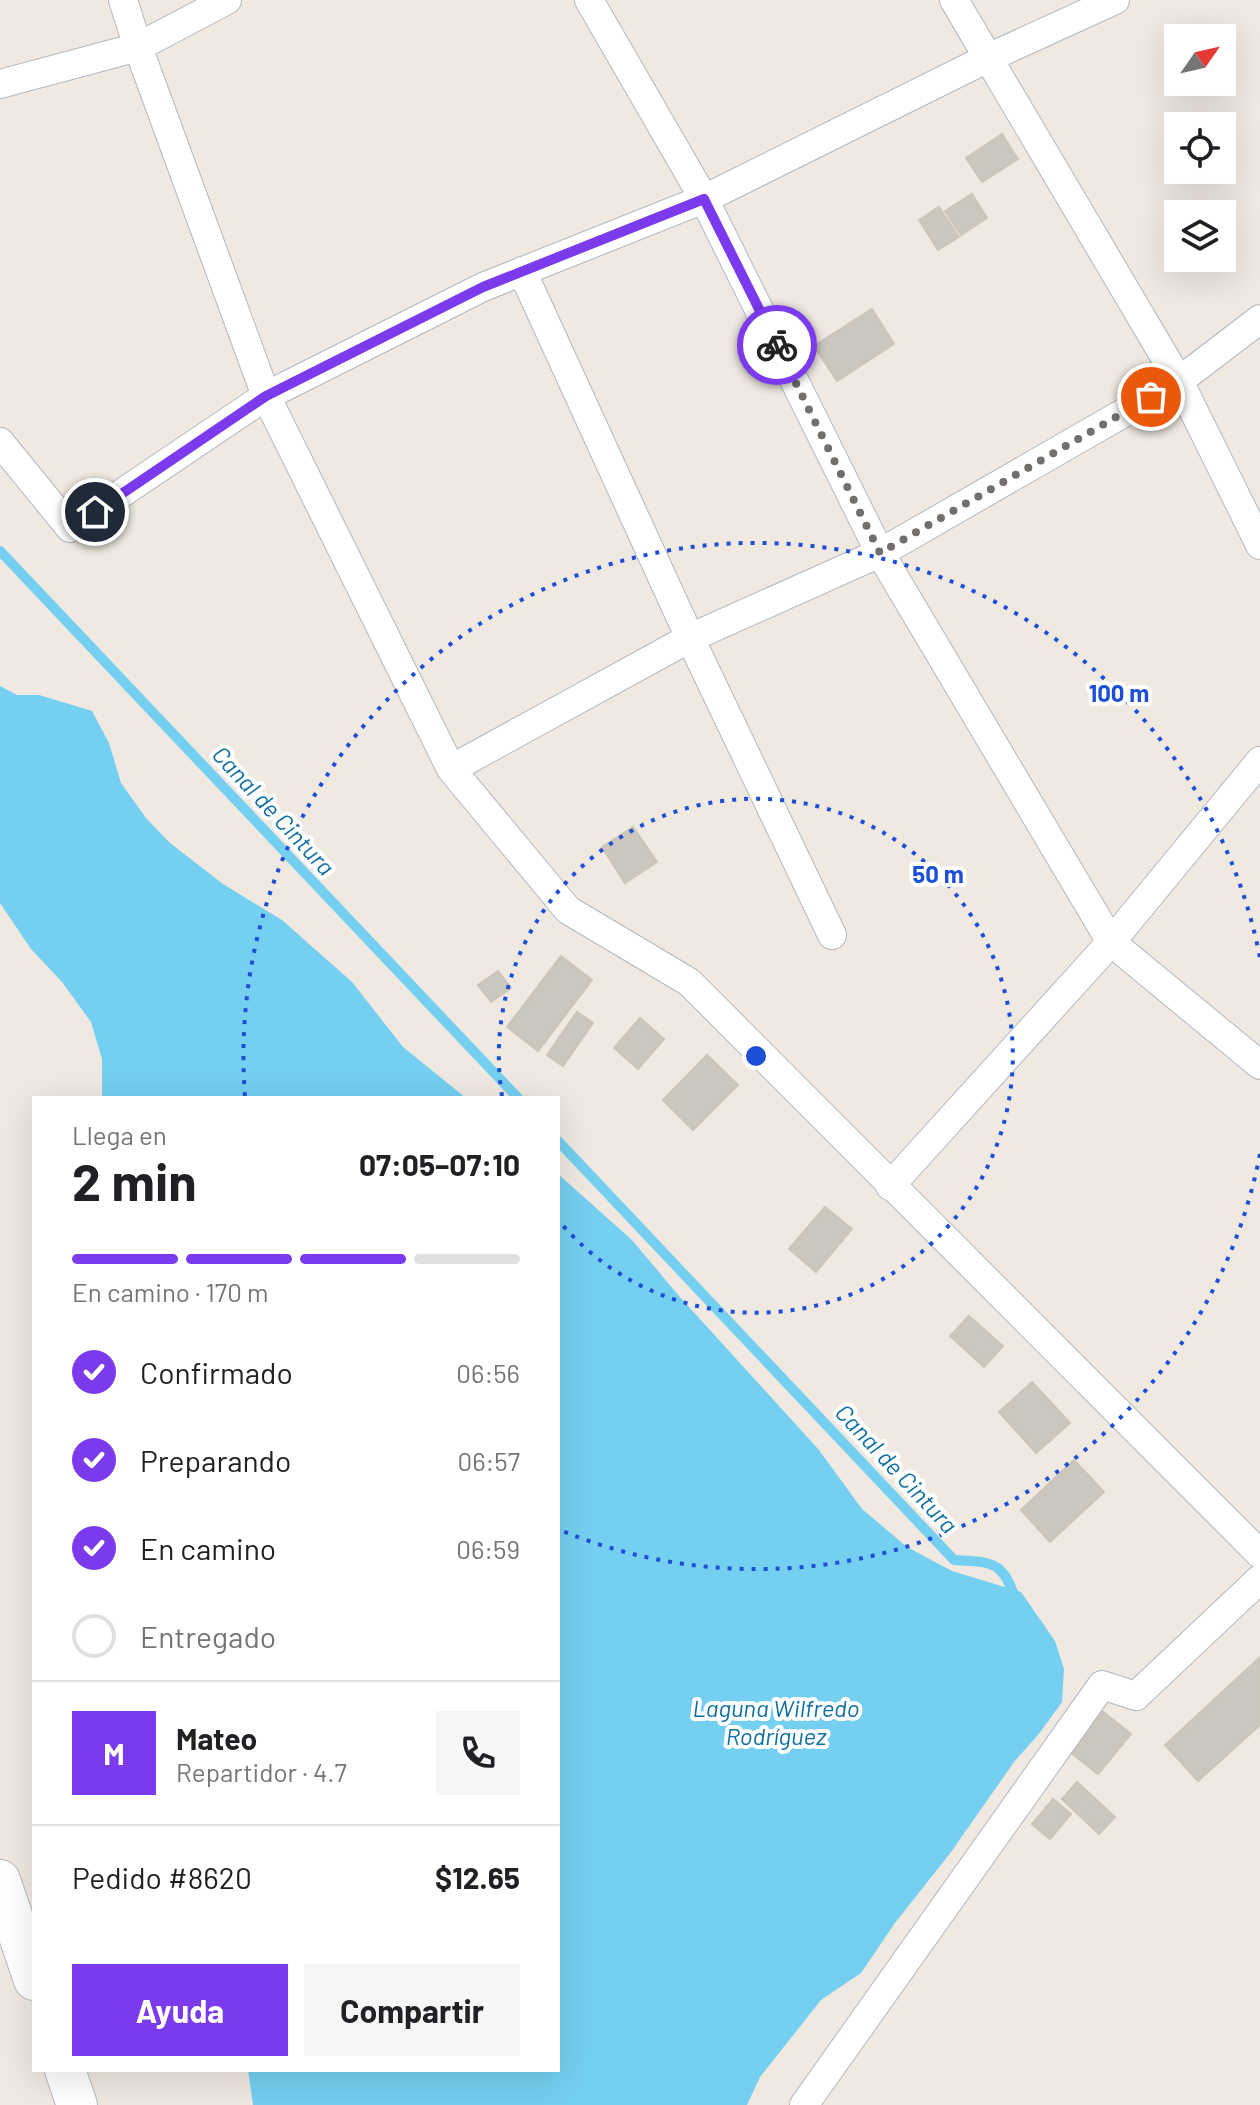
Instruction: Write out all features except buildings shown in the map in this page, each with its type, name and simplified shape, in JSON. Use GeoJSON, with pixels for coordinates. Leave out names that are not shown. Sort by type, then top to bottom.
{"type":"FeatureCollection","features":[{"type":"Feature","properties":{"kind":"main road"},"geometry":{"type":"LineString","coordinates":[[0,1880],[32,1974]]}},
{"type":"Feature","properties":{"kind":"main road"},"geometry":{"type":"LineString","coordinates":[[66,2072],[77,2105]]}},
{"type":"Feature","properties":{"kind":"street"},"geometry":{"type":"LineString","coordinates":[[123,0],[266,396],[451,769],[568,910],[689,982],[1260,1554]]}},
{"type":"Feature","properties":{"kind":"street"},"geometry":{"type":"LineString","coordinates":[[0,84],[138,47],[227,0]]}},
{"type":"Feature","properties":{"kind":"street"},"geometry":{"type":"LineString","coordinates":[[589,0],[704,199],[880,553],[1111,942],[1260,1065]]}},
{"type":"Feature","properties":{"kind":"street"},"geometry":{"type":"LineString","coordinates":[[954,0],[1179,381],[1260,545]]}},
{"type":"Feature","properties":{"kind":"street"},"geometry":{"type":"LineString","coordinates":[[0,442],[70,528],[266,396],[483,287],[704,199],[988,58],[1115,0]]}},
{"type":"Feature","properties":{"kind":"street"},"geometry":{"type":"LineString","coordinates":[[522,271],[690,638],[832,935]]}},
{"type":"Feature","properties":{"kind":"street"},"geometry":{"type":"LineString","coordinates":[[451,769],[690,638],[880,553],[1179,381],[1260,319]]}},
{"type":"Feature","properties":{"kind":"street"},"geometry":{"type":"LineString","coordinates":[[890,1186],[1111,942],[1260,761]]}},
{"type":"Feature","properties":{"kind":"street"},"geometry":{"type":"LineString","coordinates":[[804,2105],[1102,1685],[1136,1696],[1260,1579]]}},
{"type":"Feature","properties":{"kind":"water"},"geometry":{"type":"Polygon","coordinates":[[[0,686],[17,695],[39,695],[92,711],[109,743],[121,783],[146,818],[170,843],[223,884],[282,920],[352,982],[403,1047],[464,1096],[102,1096],[102,1059],[91,1022],[62,982],[31,949],[0,903],[0,686]]]}},
{"type":"Feature","properties":{"kind":"water","name":"Laguna Wilfredo Rodríguez"},"geometry":{"type":"Polygon","coordinates":[[[560,1176],[632,1240],[819,1450],[862,1509],[907,1547],[952,1571],[1021,1592],[1055,1641],[1064,1669],[1062,1702],[1014,1762],[861,1973],[821,2000],[760,2077],[747,2105],[253,2105],[248,2072],[560,2072],[560,1176]]]}},
{"type":"Feature","properties":{"kind":"waterway","name":"Canal de Cintura"},"geometry":{"type":"LineString","coordinates":[[0,551],[516,1096]]}},
{"type":"Feature","properties":{"kind":"waterway","name":"Canal de Cintura"},"geometry":{"type":"LineString","coordinates":[[560,1143],[954,1560],[995,1566],[1006,1578],[1016,1601]]}},
{"type":"Feature","properties":{"kind":"way so far"},"geometry":{"type":"LineString","coordinates":[[777,345],[880,553],[1151,397]]}},
{"type":"Feature","properties":{"kind":"route"},"geometry":{"type":"LineString","coordinates":[[95,512],[266,396],[483,287],[704,199],[777,345]]}}]}
